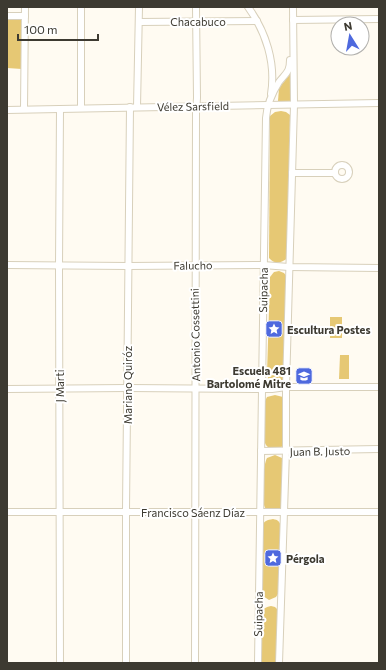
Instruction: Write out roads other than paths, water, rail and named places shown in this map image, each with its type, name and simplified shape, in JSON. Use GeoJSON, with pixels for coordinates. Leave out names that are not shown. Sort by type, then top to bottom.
{"type":"FeatureCollection","features":[{"type":"Feature","properties":{"kind":"street"},"geometry":{"type":"LineString","coordinates":[[24,7],[24,109]]}},
{"type":"Feature","properties":{"kind":"street"},"geometry":{"type":"LineString","coordinates":[[81,7],[81,108]]}},
{"type":"Feature","properties":{"kind":"street","name":"Mariano Quiróz"},"geometry":{"type":"LineString","coordinates":[[126,663],[128,266],[133,107],[139,7]]}},
{"type":"Feature","properties":{"kind":"street","name":"Antonio Cossettini"},"geometry":{"type":"LineString","coordinates":[[195,663],[196,389],[194,266],[197,98],[196,7]]}},
{"type":"Feature","properties":{"kind":"street"},"geometry":{"type":"LineString","coordinates":[[248,7],[266,39],[270,55],[272,85],[270,97]]}},
{"type":"Feature","properties":{"kind":"street","name":"Suipacha"},"geometry":{"type":"LineString","coordinates":[[279,663],[286,452],[286,387],[294,105],[293,7]]}},
{"type":"Feature","properties":{"kind":"street"},"geometry":{"type":"LineString","coordinates":[[7,16],[25,16]]}},
{"type":"Feature","properties":{"kind":"street"},"geometry":{"type":"LineString","coordinates":[[293,20],[379,19]]}},
{"type":"Feature","properties":{"kind":"street","name":"Suipacha"},"geometry":{"type":"LineString","coordinates":[[258,663],[259,512],[266,118],[270,97],[289,70],[291,29],[293,20]]}},
{"type":"Feature","properties":{"kind":"street","name":"Chacabuco"},"geometry":{"type":"LineString","coordinates":[[139,22],[257,21]]}},
{"type":"Feature","properties":{"kind":"street","name":"Vélez Sarsfield"},"geometry":{"type":"LineString","coordinates":[[7,110],[379,103]]}},
{"type":"Feature","properties":{"kind":"street","name":"J Marti"},"geometry":{"type":"LineString","coordinates":[[60,109],[60,663]]}},
{"type":"Feature","properties":{"kind":"street"},"geometry":{"type":"LineString","coordinates":[[292,173],[335,173]]}},
{"type":"Feature","properties":{"kind":"street","name":"Falucho"},"geometry":{"type":"LineString","coordinates":[[7,265],[263,265],[289,267],[379,268]]}},
{"type":"Feature","properties":{"kind":"street"},"geometry":{"type":"LineString","coordinates":[[7,389],[262,389],[286,387],[379,387]]}},
{"type":"Feature","properties":{"kind":"street","name":"Juan B. Justo"},"geometry":{"type":"LineString","coordinates":[[261,451],[286,452],[379,449]]}},
{"type":"Feature","properties":{"kind":"street","name":"Francisco Sáenz Díaz"},"geometry":{"type":"LineString","coordinates":[[7,512],[379,512]]}},
{"type":"Feature","properties":{"kind":"place","name":"Escultura Postes"},"geometry":{"type":"Point","coordinates":[274,329]}},
{"type":"Feature","properties":{"kind":"place","name":"Escuela 481 Bartolomé Mitre"},"geometry":{"type":"Point","coordinates":[304,376]}},
{"type":"Feature","properties":{"kind":"place","name":"Pérgola"},"geometry":{"type":"Point","coordinates":[273,558]}}]}
